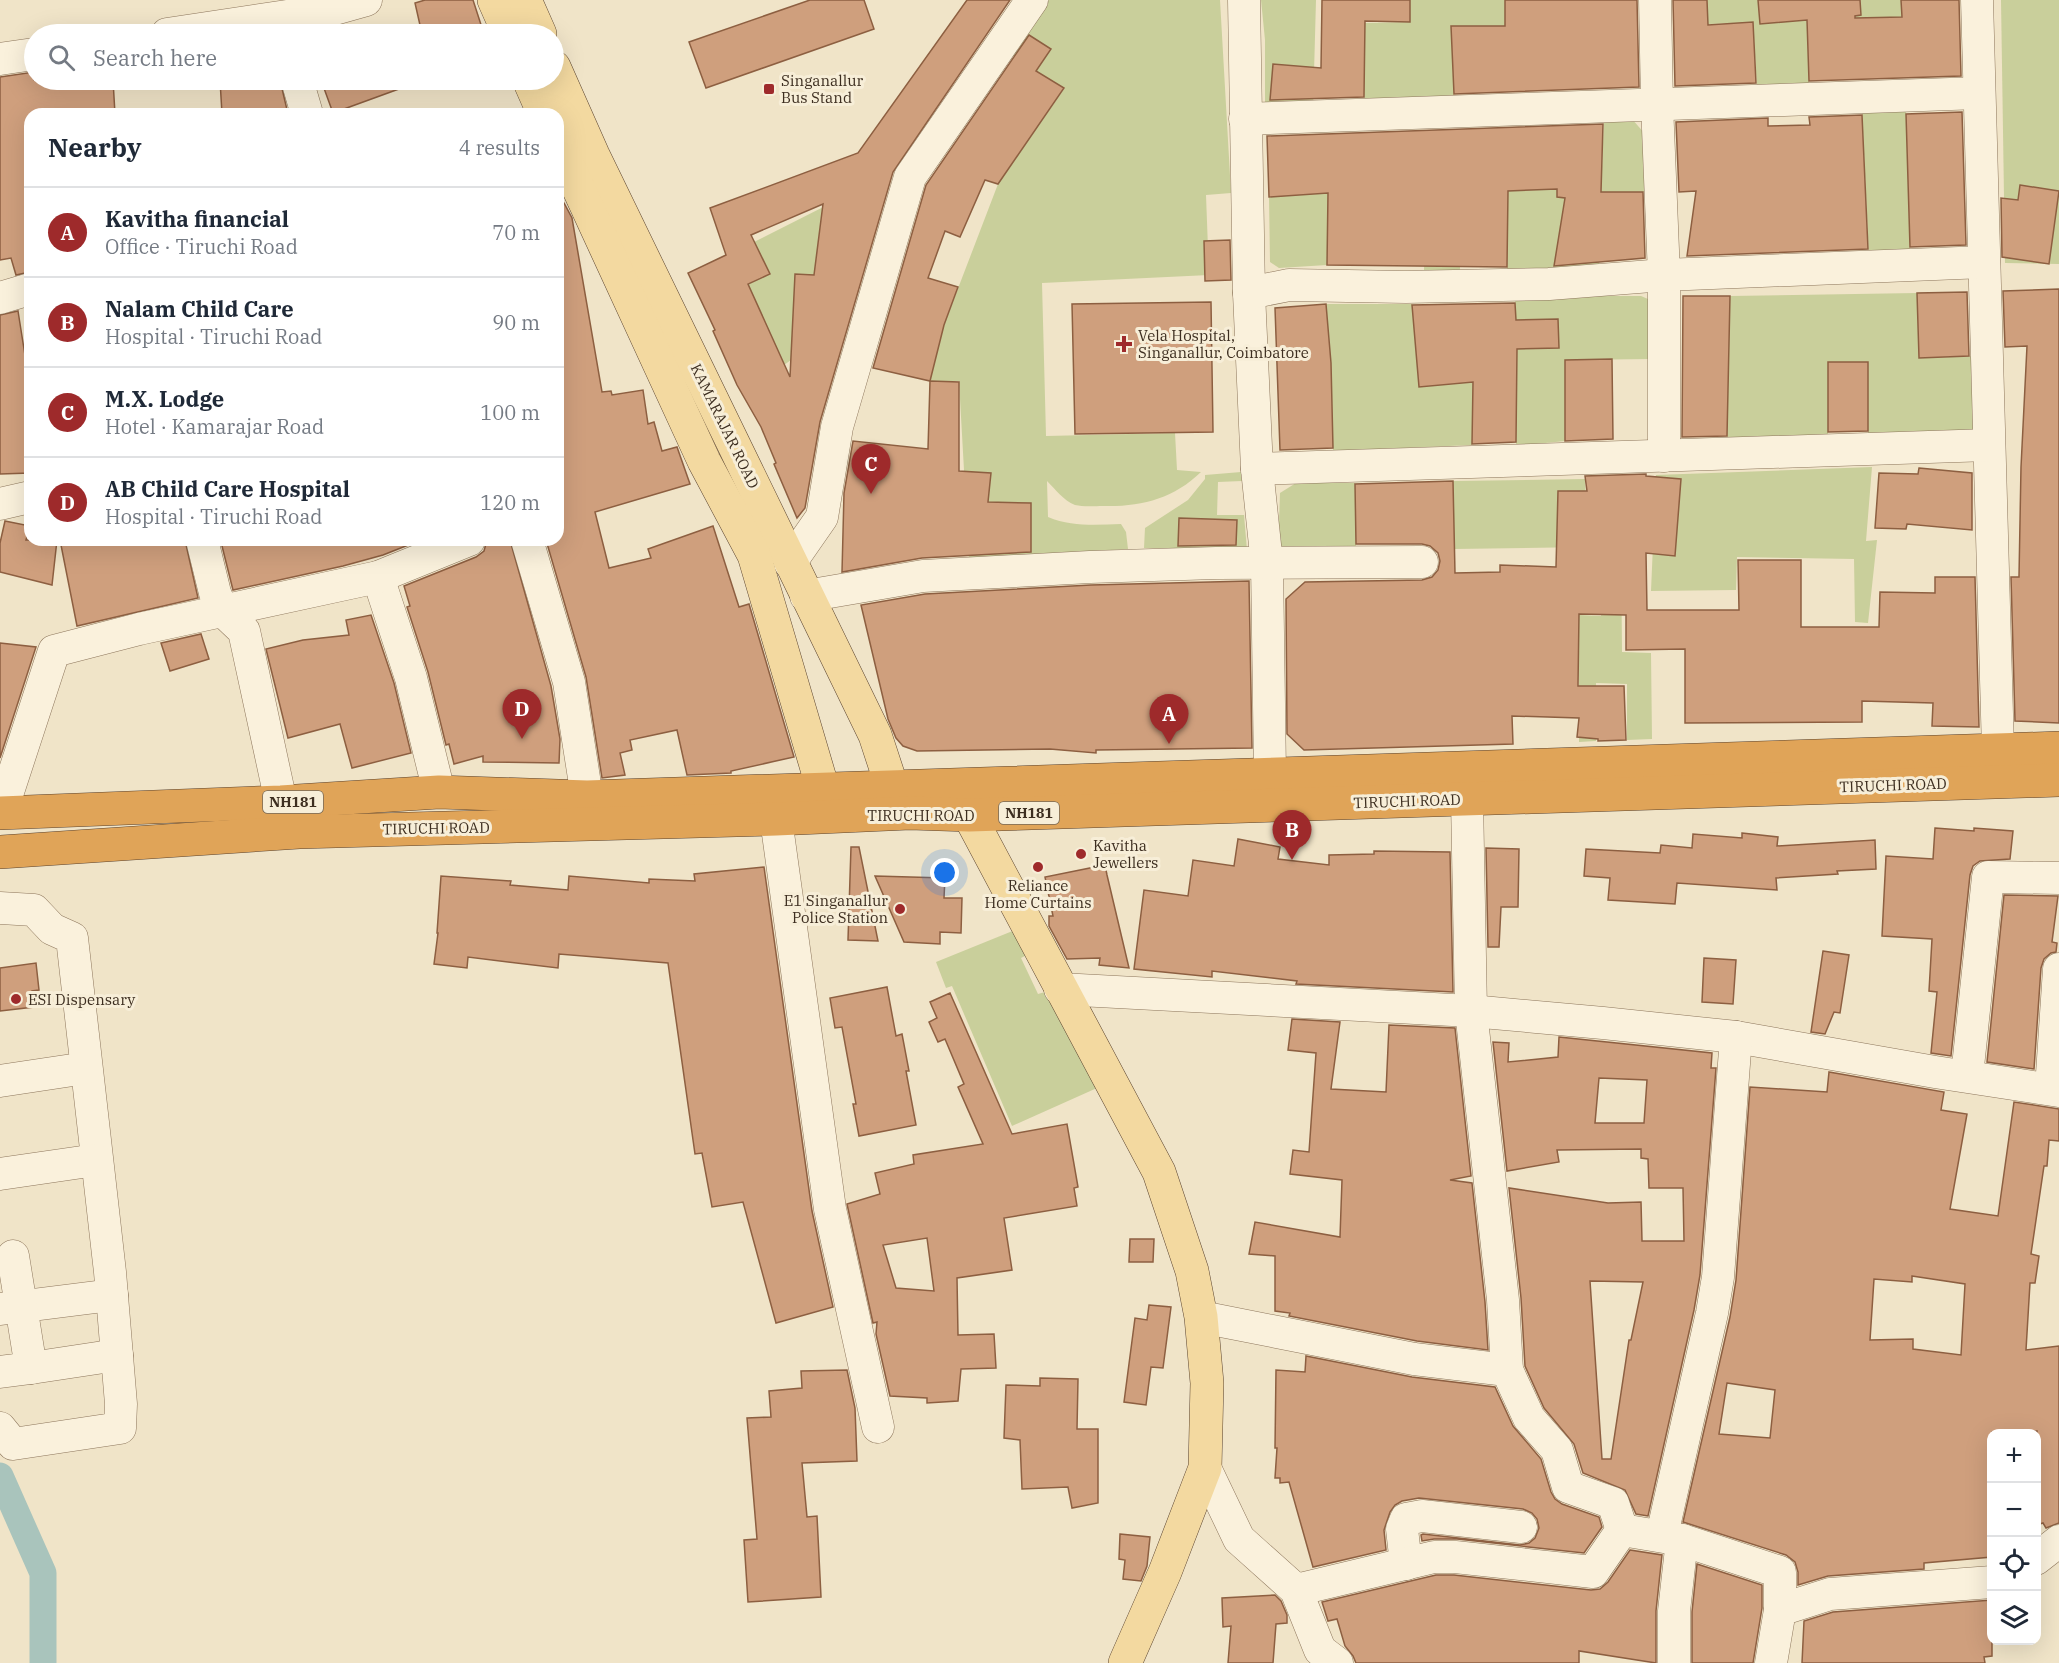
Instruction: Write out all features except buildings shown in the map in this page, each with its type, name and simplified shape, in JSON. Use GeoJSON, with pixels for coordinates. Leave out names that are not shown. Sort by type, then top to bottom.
{"type":"FeatureCollection","features":[{"type":"Feature","properties":{"kind":"highway","name":"TIRUCHI ROAD"},"geometry":{"type":"LineString","coordinates":[[0,852],[299,832],[776,819],[910,813],[969,815],[1467,799],[1684,776],[1998,750],[2059,748]]}},
{"type":"Feature","properties":{"kind":"highway","name":"TIRUCHI ROAD"},"geometry":{"type":"LineString","coordinates":[[949,786],[1270,774],[2059,780]]}},
{"type":"Feature","properties":{"kind":"highway","name":"NH181"},"geometry":{"type":"LineString","coordinates":[[1,813],[281,802],[439,792],[586,797],[949,786]]}},
{"type":"Feature","properties":{"kind":"main road"},"geometry":{"type":"LineString","coordinates":[[494,0],[505,24]]}},
{"type":"Feature","properties":{"kind":"main road"},"geometry":{"type":"LineString","coordinates":[[525,0],[536,24]]}},
{"type":"Feature","properties":{"kind":"main road"},"geometry":{"type":"LineString","coordinates":[[533,90],[541,108]]}},
{"type":"Feature","properties":{"kind":"main road","name":"KAMARAJAR ROAD"},"geometry":{"type":"LineString","coordinates":[[564,90],[592,156],[875,735],[892,787]]}},
{"type":"Feature","properties":{"kind":"main road"},"geometry":{"type":"LineString","coordinates":[[564,157],[704,461],[754,555],[823,789]]}},
{"type":"Feature","properties":{"kind":"main road"},"geometry":{"type":"LineString","coordinates":[[949,786],[969,815],[1159,1172],[1192,1271],[1201,1317],[1207,1383],[1205,1468],[1165,1572],[1125,1663]]}},
{"type":"Feature","properties":{"kind":"street"},"geometry":{"type":"LineString","coordinates":[[285,24],[366,0]]}},
{"type":"Feature","properties":{"kind":"street"},"geometry":{"type":"LineString","coordinates":[[790,563],[822,517],[837,427],[910,177],[1032,0]]}},
{"type":"Feature","properties":{"kind":"street"},"geometry":{"type":"LineString","coordinates":[[1244,0],[1249,292],[1257,469],[1267,564],[1270,774]]}},
{"type":"Feature","properties":{"kind":"street"},"geometry":{"type":"LineString","coordinates":[[1655,0],[1664,275],[1664,456]]}},
{"type":"Feature","properties":{"kind":"street"},"geometry":{"type":"LineString","coordinates":[[1977,0],[1998,750]]}},
{"type":"Feature","properties":{"kind":"street"},"geometry":{"type":"LineString","coordinates":[[0,59],[24,55]]}},
{"type":"Feature","properties":{"kind":"street"},"geometry":{"type":"LineString","coordinates":[[300,90],[304,108]]}},
{"type":"Feature","properties":{"kind":"street"},"geometry":{"type":"LineString","coordinates":[[1245,119],[1979,93]]}},
{"type":"Feature","properties":{"kind":"street"},"geometry":{"type":"LineString","coordinates":[[1249,292],[1288,285],[1406,287],[1549,284],[1664,275],[1984,262]]}},
{"type":"Feature","properties":{"kind":"street"},"geometry":{"type":"LineString","coordinates":[[0,298],[24,292]]}},
{"type":"Feature","properties":{"kind":"street"},"geometry":{"type":"LineString","coordinates":[[1257,469],[1989,445]]}},
{"type":"Feature","properties":{"kind":"street"},"geometry":{"type":"LineString","coordinates":[[0,504],[24,498]]}},
{"type":"Feature","properties":{"kind":"street"},"geometry":{"type":"LineString","coordinates":[[203,546],[215,593],[222,610],[244,631],[281,802]]}},
{"type":"Feature","properties":{"kind":"street"},"geometry":{"type":"LineString","coordinates":[[1,813],[54,651],[222,610],[378,577],[454,546]]}},
{"type":"Feature","properties":{"kind":"street"},"geometry":{"type":"LineString","coordinates":[[529,546],[569,682],[586,797]]}},
{"type":"Feature","properties":{"kind":"street"},"geometry":{"type":"LineString","coordinates":[[806,596],[923,576],[1100,566],[1422,562]]}},
{"type":"Feature","properties":{"kind":"street"},"geometry":{"type":"LineString","coordinates":[[378,577],[411,678],[439,792]]}},
{"type":"Feature","properties":{"kind":"street"},"geometry":{"type":"LineString","coordinates":[[1467,799],[1471,1011],[1503,1300],[1507,1370],[1529,1418],[1557,1450],[1568,1487],[1613,1503],[1622,1530]]}},
{"type":"Feature","properties":{"kind":"street"},"geometry":{"type":"LineString","coordinates":[[776,819],[830,1209],[878,1427]]}},
{"type":"Feature","properties":{"kind":"street"},"geometry":{"type":"LineString","coordinates":[[1967,1076],[1988,877],[2059,878]]}},
{"type":"Feature","properties":{"kind":"street"},"geometry":{"type":"LineString","coordinates":[[0,908],[34,910],[52,929],[72,938],[112,1295],[121,1404],[120,1428],[13,1444],[0,1428]]}},
{"type":"Feature","properties":{"kind":"street"},"geometry":{"type":"LineString","coordinates":[[1060,989],[1471,1011],[1736,1037],[2055,1090],[2059,969]]}},
{"type":"Feature","properties":{"kind":"street"},"geometry":{"type":"LineString","coordinates":[[1674,1663],[1672,1538],[1718,1277],[1736,1037]]}},
{"type":"Feature","properties":{"kind":"street"},"geometry":{"type":"LineString","coordinates":[[0,1081],[86,1068]]}},
{"type":"Feature","properties":{"kind":"street"},"geometry":{"type":"LineString","coordinates":[[0,1167],[0,1174],[96,1160]]}},
{"type":"Feature","properties":{"kind":"street"},"geometry":{"type":"LineString","coordinates":[[13,1256],[11,1308],[32,1368]]}},
{"type":"Feature","properties":{"kind":"street"},"geometry":{"type":"LineString","coordinates":[[11,1308],[112,1295]]}},
{"type":"Feature","properties":{"kind":"street"},"geometry":{"type":"LineString","coordinates":[[1201,1317],[1414,1359],[1507,1370]]}},
{"type":"Feature","properties":{"kind":"street"},"geometry":{"type":"LineString","coordinates":[[0,1372],[117,1355]]}},
{"type":"Feature","properties":{"kind":"street"},"geometry":{"type":"LineString","coordinates":[[1205,1468],[1239,1539],[1296,1590],[1320,1650],[1337,1663]]}},
{"type":"Feature","properties":{"kind":"street"},"geometry":{"type":"LineString","coordinates":[[1406,1564],[1402,1529],[1406,1520],[1411,1517],[1422,1516],[1521,1527]]}},
{"type":"Feature","properties":{"kind":"street"},"geometry":{"type":"LineString","coordinates":[[1622,1530],[1672,1538],[1780,1572],[1780,1610],[1771,1663]]}},
{"type":"Feature","properties":{"kind":"street"},"geometry":{"type":"LineString","coordinates":[[1296,1590],[1434,1557],[1455,1557],[1593,1572],[1622,1530]]}},
{"type":"Feature","properties":{"kind":"street"},"geometry":{"type":"LineString","coordinates":[[2041,1556],[2059,1541]]}},
{"type":"Feature","properties":{"kind":"street"},"geometry":{"type":"LineString","coordinates":[[1780,1610],[1830,1594],[1987,1582]]}},
{"type":"Feature","properties":{"kind":"green space"},"geometry":{"type":"Polygon","coordinates":[[[1049,0],[1220,0],[1231,193],[1206,195],[1209,275],[1042,283],[1046,436],[1175,433],[1177,470],[1201,472],[1179,489],[1156,500],[1117,506],[1075,505],[1063,498],[1047,481],[1048,517],[1075,524],[1121,524],[1126,532],[1128,549],[969,559],[959,381],[930,381],[944,325],[998,184],[1064,89],[1010,54],[1049,0]]]}},
{"type":"Feature","properties":{"kind":"green space"},"geometry":{"type":"Polygon","coordinates":[[[1261,0],[1316,0],[1313,110],[1265,111],[1265,40],[1261,0]]]}},
{"type":"Feature","properties":{"kind":"green space"},"geometry":{"type":"Polygon","coordinates":[[[1410,0],[1505,0],[1505,26],[1451,26],[1454,100],[1364,102],[1365,23],[1409,22],[1410,0]]]}},
{"type":"Feature","properties":{"kind":"green space"},"geometry":{"type":"Polygon","coordinates":[[[1707,0],[1758,0],[1760,24],[1807,20],[1809,87],[1757,87],[1753,23],[1708,24],[1707,0]]]}},
{"type":"Feature","properties":{"kind":"green space"},"geometry":{"type":"Polygon","coordinates":[[[1854,0],[1901,0],[1902,17],[1855,18],[1854,0]]]}},
{"type":"Feature","properties":{"kind":"green space"},"geometry":{"type":"Polygon","coordinates":[[[2001,0],[2059,0],[2059,264],[2005,263],[2001,0]]]}},
{"type":"Feature","properties":{"kind":"green space"},"geometry":{"type":"Polygon","coordinates":[[[1906,109],[1910,254],[1869,257],[1862,112],[1906,109]]]}},
{"type":"Feature","properties":{"kind":"green space"},"geometry":{"type":"Polygon","coordinates":[[[1604,118],[1631,118],[1646,135],[1649,192],[1601,192],[1604,118]]]}},
{"type":"Feature","properties":{"kind":"green space"},"geometry":{"type":"Polygon","coordinates":[[[1426,185],[1512,190],[1557,189],[1557,197],[1601,199],[1599,271],[1507,272],[1508,198],[1461,197],[1460,271],[1424,270],[1426,185]]]}},
{"type":"Feature","properties":{"kind":"green space"},"geometry":{"type":"Polygon","coordinates":[[[1369,189],[1328,200],[1327,265],[1279,268],[1270,262],[1269,197],[1369,189]]]}},
{"type":"Feature","properties":{"kind":"green space"},"geometry":{"type":"Polygon","coordinates":[[[851,193],[820,227],[814,275],[822,349],[791,360],[784,365],[738,289],[769,274],[754,242],[851,193]]]}},
{"type":"Feature","properties":{"kind":"green space"},"geometry":{"type":"Polygon","coordinates":[[[1917,293],[1919,358],[1979,356],[1980,435],[1868,437],[1868,362],[1828,362],[1828,437],[1727,440],[1730,296],[1917,293]]]}},
{"type":"Feature","properties":{"kind":"green space"},"geometry":{"type":"Polygon","coordinates":[[[1515,296],[1641,296],[1648,299],[1653,359],[1565,360],[1565,441],[1516,446],[1515,296]]]}},
{"type":"Feature","properties":{"kind":"green space"},"geometry":{"type":"Polygon","coordinates":[[[1326,304],[1412,304],[1419,386],[1473,382],[1472,445],[1333,451],[1331,363],[1326,304]]]}},
{"type":"Feature","properties":{"kind":"green space"},"geometry":{"type":"Polygon","coordinates":[[[1872,467],[1866,541],[1877,540],[1868,623],[1855,622],[1854,559],[1737,557],[1736,590],[1651,591],[1656,475],[1872,467]]]}},
{"type":"Feature","properties":{"kind":"green space"},"geometry":{"type":"Polygon","coordinates":[[[1241,472],[1242,481],[1218,482],[1217,515],[1244,515],[1247,550],[1144,548],[1145,528],[1188,500],[1205,479],[1205,475],[1241,472]]]}},
{"type":"Feature","properties":{"kind":"green space"},"geometry":{"type":"Polygon","coordinates":[[[1585,479],[1588,547],[1454,549],[1453,481],[1585,479]]]}},
{"type":"Feature","properties":{"kind":"green space"},"geometry":{"type":"Polygon","coordinates":[[[1296,483],[1355,483],[1356,550],[1278,552],[1280,493],[1296,483]]]}},
{"type":"Feature","properties":{"kind":"green space"},"geometry":{"type":"Polygon","coordinates":[[[1602,547],[1621,547],[1622,652],[1651,653],[1652,739],[1627,740],[1627,684],[1596,683],[1596,741],[1579,742],[1579,615],[1601,616],[1602,547]]]}},
{"type":"Feature","properties":{"kind":"green space"},"geometry":{"type":"Polygon","coordinates":[[[1015,930],[1027,955],[1021,958],[1038,994],[1045,992],[1097,1088],[1012,1126],[952,986],[946,988],[936,962],[1015,930]]]}},
{"type":"Feature","properties":{"kind":"waterway"},"geometry":{"type":"LineString","coordinates":[[0,1476],[43,1573],[43,1663]]}},
{"type":"Feature","properties":{"kind":"place","name":"Singanallur Bus Stand"},"geometry":{"type":"Point","coordinates":[769,89]}},
{"type":"Feature","properties":{"kind":"place","name":"Vela Hospital, Singanallur, Coimbatore"},"geometry":{"type":"Point","coordinates":[1124,344]}},
{"type":"Feature","properties":{"kind":"place","name":"M.X. Lodge"},"geometry":{"type":"Point","coordinates":[871,494]}},
{"type":"Feature","properties":{"kind":"place","name":"AB Child Care Hospital"},"geometry":{"type":"Point","coordinates":[522,739]}},
{"type":"Feature","properties":{"kind":"place","name":"Kavitha financial"},"geometry":{"type":"Point","coordinates":[1169,744]}},
{"type":"Feature","properties":{"kind":"place","name":"Kavitha Jewellers"},"geometry":{"type":"Point","coordinates":[1081,854]}},
{"type":"Feature","properties":{"kind":"place","name":"Nalam Child Care"},"geometry":{"type":"Point","coordinates":[1292,860]}},
{"type":"Feature","properties":{"kind":"place","name":"Reliance Home Curtains"},"geometry":{"type":"Point","coordinates":[1038,867]}},
{"type":"Feature","properties":{"kind":"place","name":"E1 Singanallur Police Station"},"geometry":{"type":"Point","coordinates":[900,909]}},
{"type":"Feature","properties":{"kind":"place","name":"ESI Dispensary"},"geometry":{"type":"Point","coordinates":[16,999]}}]}
